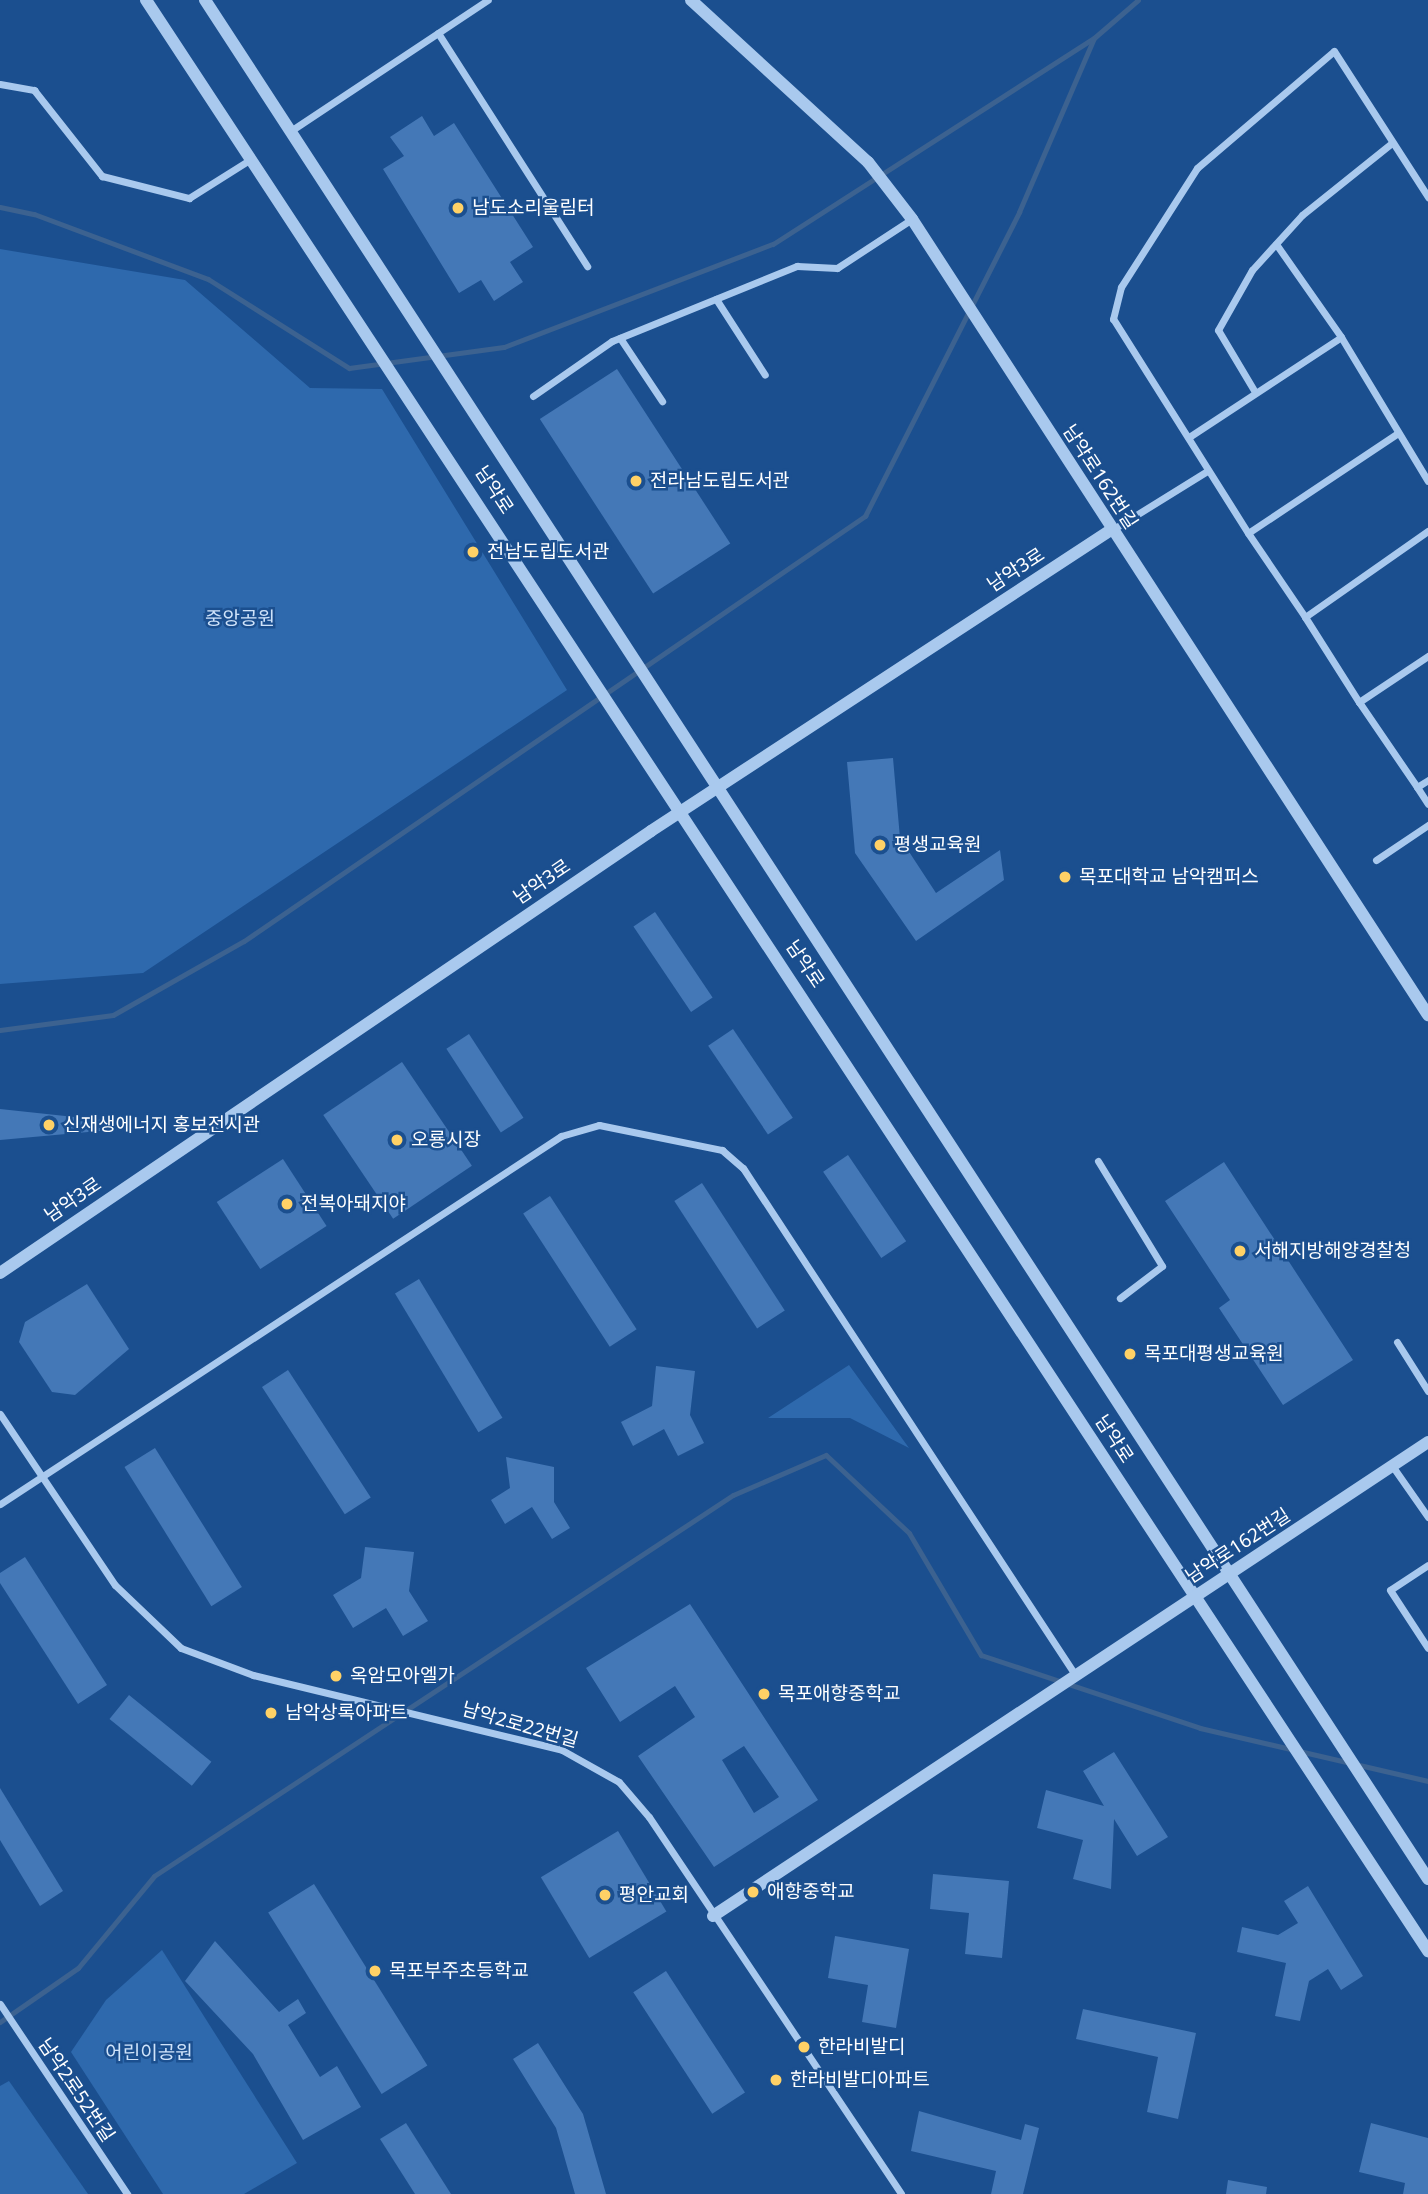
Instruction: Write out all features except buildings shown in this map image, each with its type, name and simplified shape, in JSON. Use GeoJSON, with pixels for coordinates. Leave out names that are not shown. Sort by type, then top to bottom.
{"type":"FeatureCollection","features":[{"type":"Feature","properties":{"kind":"street","name":"남악로"},"geometry":{"type":"LineString","coordinates":[[146,0],[355,313],[1317,1788],[1428,1951]]}},
{"type":"Feature","properties":{"kind":"street","name":"남악로"},"geometry":{"type":"LineString","coordinates":[[205,0],[292,130],[615,633],[1329,1732],[1428,1879]]}},
{"type":"Feature","properties":{"kind":"street"},"geometry":{"type":"LineString","coordinates":[[292,130],[488,0]]}},
{"type":"Feature","properties":{"kind":"street","name":"남악로162번길"},"geometry":{"type":"LineString","coordinates":[[691,0],[868,162],[908,214],[1428,1016]]}},
{"type":"Feature","properties":{"kind":"street"},"geometry":{"type":"LineString","coordinates":[[438,33],[587,266]]}},
{"type":"Feature","properties":{"kind":"street"},"geometry":{"type":"LineString","coordinates":[[1428,197],[1334,51],[1197,168],[1156,227],[1121,287],[1113,319],[1189,437],[1207,471],[1428,804]]}},
{"type":"Feature","properties":{"kind":"street"},"geometry":{"type":"LineString","coordinates":[[0,84],[34,90],[102,176],[189,198],[251,159]]}},
{"type":"Feature","properties":{"kind":"street"},"geometry":{"type":"LineString","coordinates":[[1255,392],[1217,330],[1252,270],[1276,244],[1341,178],[1392,143]]}},
{"type":"Feature","properties":{"kind":"street"},"geometry":{"type":"LineString","coordinates":[[533,397],[620,338],[797,266],[837,268],[908,214]]}},
{"type":"Feature","properties":{"kind":"street"},"geometry":{"type":"LineString","coordinates":[[1276,244],[1341,337],[1428,481]]}},
{"type":"Feature","properties":{"kind":"street"},"geometry":{"type":"LineString","coordinates":[[716,299],[765,375]]}},
{"type":"Feature","properties":{"kind":"street"},"geometry":{"type":"LineString","coordinates":[[1189,437],[1341,337]]}},
{"type":"Feature","properties":{"kind":"street"},"geometry":{"type":"LineString","coordinates":[[620,338],[662,401]]}},
{"type":"Feature","properties":{"kind":"street"},"geometry":{"type":"LineString","coordinates":[[1248,533],[1398,433]]}},
{"type":"Feature","properties":{"kind":"street"},"geometry":{"type":"LineString","coordinates":[[1111,530],[1207,471]]}},
{"type":"Feature","properties":{"kind":"street","name":"남악3로"},"geometry":{"type":"LineString","coordinates":[[0,1273],[716,789],[1111,530]]}},
{"type":"Feature","properties":{"kind":"street"},"geometry":{"type":"LineString","coordinates":[[1304,617],[1428,531]]}},
{"type":"Feature","properties":{"kind":"street"},"geometry":{"type":"LineString","coordinates":[[1359,702],[1428,656]]}},
{"type":"Feature","properties":{"kind":"street"},"geometry":{"type":"LineString","coordinates":[[1417,787],[1428,780]]}},
{"type":"Feature","properties":{"kind":"street"},"geometry":{"type":"LineString","coordinates":[[1376,860],[1428,825]]}},
{"type":"Feature","properties":{"kind":"street"},"geometry":{"type":"LineString","coordinates":[[0,1504],[561,1136],[599,1125],[722,1150],[744,1168],[1070,1675]]}},
{"type":"Feature","properties":{"kind":"street"},"geometry":{"type":"LineString","coordinates":[[1098,1161],[1162,1266],[1120,1298]]}},
{"type":"Feature","properties":{"kind":"street"},"geometry":{"type":"LineString","coordinates":[[1397,1342],[1428,1391]]}},
{"type":"Feature","properties":{"kind":"street","name":"남악2로22번길"},"geometry":{"type":"LineString","coordinates":[[0,1413],[115,1585],[181,1648],[253,1675],[306,1684],[562,1750],[619,1782],[901,2194]]}},
{"type":"Feature","properties":{"kind":"street","name":"남악로162번길"},"geometry":{"type":"LineString","coordinates":[[713,1916],[1070,1675],[1228,1576],[1428,1442]]}},
{"type":"Feature","properties":{"kind":"street"},"geometry":{"type":"LineString","coordinates":[[1394,1467],[1428,1517]]}},
{"type":"Feature","properties":{"kind":"street"},"geometry":{"type":"LineString","coordinates":[[1428,1565],[1390,1590],[1428,1648]]}},
{"type":"Feature","properties":{"kind":"street","name":"남악2로52번길"},"geometry":{"type":"LineString","coordinates":[[0,2004],[127,2194]]}},
{"type":"Feature","properties":{"kind":"green space","name":"중앙공원"},"geometry":{"type":"Polygon","coordinates":[[[0,249],[185,280],[310,388],[382,389],[567,690],[143,973],[0,984],[0,249]]]}},
{"type":"Feature","properties":{"kind":"green space"},"geometry":{"type":"Polygon","coordinates":[[[849,1365],[909,1448],[850,1418],[768,1418],[849,1365]]]}},
{"type":"Feature","properties":{"kind":"green space","name":"어린이공원"},"geometry":{"type":"Polygon","coordinates":[[[162,1950],[297,2163],[244,2194],[163,2194],[71,2052],[106,2000],[162,1950]]]}},
{"type":"Feature","properties":{"kind":"green space"},"geometry":{"type":"Polygon","coordinates":[[[9,2081],[88,2194],[0,2194],[0,2086],[9,2081]]]}},
{"type":"Feature","properties":{"kind":"waterway"},"geometry":{"type":"LineString","coordinates":[[0,207],[34,214],[208,279],[349,368],[504,347],[773,244],[1094,38],[1138,0]]}},
{"type":"Feature","properties":{"kind":"waterway"},"geometry":{"type":"LineString","coordinates":[[0,1030],[113,1015],[244,941],[865,516],[1019,212],[1094,38]]}},
{"type":"Feature","properties":{"kind":"waterway"},"geometry":{"type":"LineString","coordinates":[[0,2022],[78,1968],[154,1876],[733,1495],[826,1455],[909,1533],[981,1655],[1200,1728],[1428,1781]]}},
{"type":"Feature","properties":{"kind":"place","name":"남도소리울림터"},"geometry":{"type":"Point","coordinates":[458,208]}},
{"type":"Feature","properties":{"kind":"place","name":"전라남도립도서관"},"geometry":{"type":"Point","coordinates":[636,481]}},
{"type":"Feature","properties":{"kind":"place","name":"전남도립도서관"},"geometry":{"type":"Point","coordinates":[473,552]}},
{"type":"Feature","properties":{"kind":"place","name":"평생교육원"},"geometry":{"type":"Point","coordinates":[880,845]}},
{"type":"Feature","properties":{"kind":"place","name":"목포대학교 남악캠퍼스"},"geometry":{"type":"Point","coordinates":[1065,877]}},
{"type":"Feature","properties":{"kind":"place","name":"신재생에너지 홍보전시관"},"geometry":{"type":"Point","coordinates":[49,1125]}},
{"type":"Feature","properties":{"kind":"place","name":"오룡시장"},"geometry":{"type":"Point","coordinates":[397,1140]}},
{"type":"Feature","properties":{"kind":"place","name":"전복아돼지야"},"geometry":{"type":"Point","coordinates":[287,1204]}},
{"type":"Feature","properties":{"kind":"place","name":"서해지방해양경찰청"},"geometry":{"type":"Point","coordinates":[1240,1251]}},
{"type":"Feature","properties":{"kind":"place","name":"목포대평생교육원"},"geometry":{"type":"Point","coordinates":[1130,1354]}},
{"type":"Feature","properties":{"kind":"place","name":"옥암모아엘가"},"geometry":{"type":"Point","coordinates":[336,1676]}},
{"type":"Feature","properties":{"kind":"place","name":"목포애향중학교"},"geometry":{"type":"Point","coordinates":[764,1694]}},
{"type":"Feature","properties":{"kind":"place","name":"남악상록아파트"},"geometry":{"type":"Point","coordinates":[271,1713]}},
{"type":"Feature","properties":{"kind":"place","name":"애향중학교"},"geometry":{"type":"Point","coordinates":[753,1892]}},
{"type":"Feature","properties":{"kind":"place","name":"평안교회"},"geometry":{"type":"Point","coordinates":[605,1895]}},
{"type":"Feature","properties":{"kind":"place","name":"목포부주초등학교"},"geometry":{"type":"Point","coordinates":[375,1971]}},
{"type":"Feature","properties":{"kind":"place","name":"한라비발디"},"geometry":{"type":"Point","coordinates":[804,2047]}},
{"type":"Feature","properties":{"kind":"place","name":"한라비발디아파트"},"geometry":{"type":"Point","coordinates":[776,2080]}}]}
